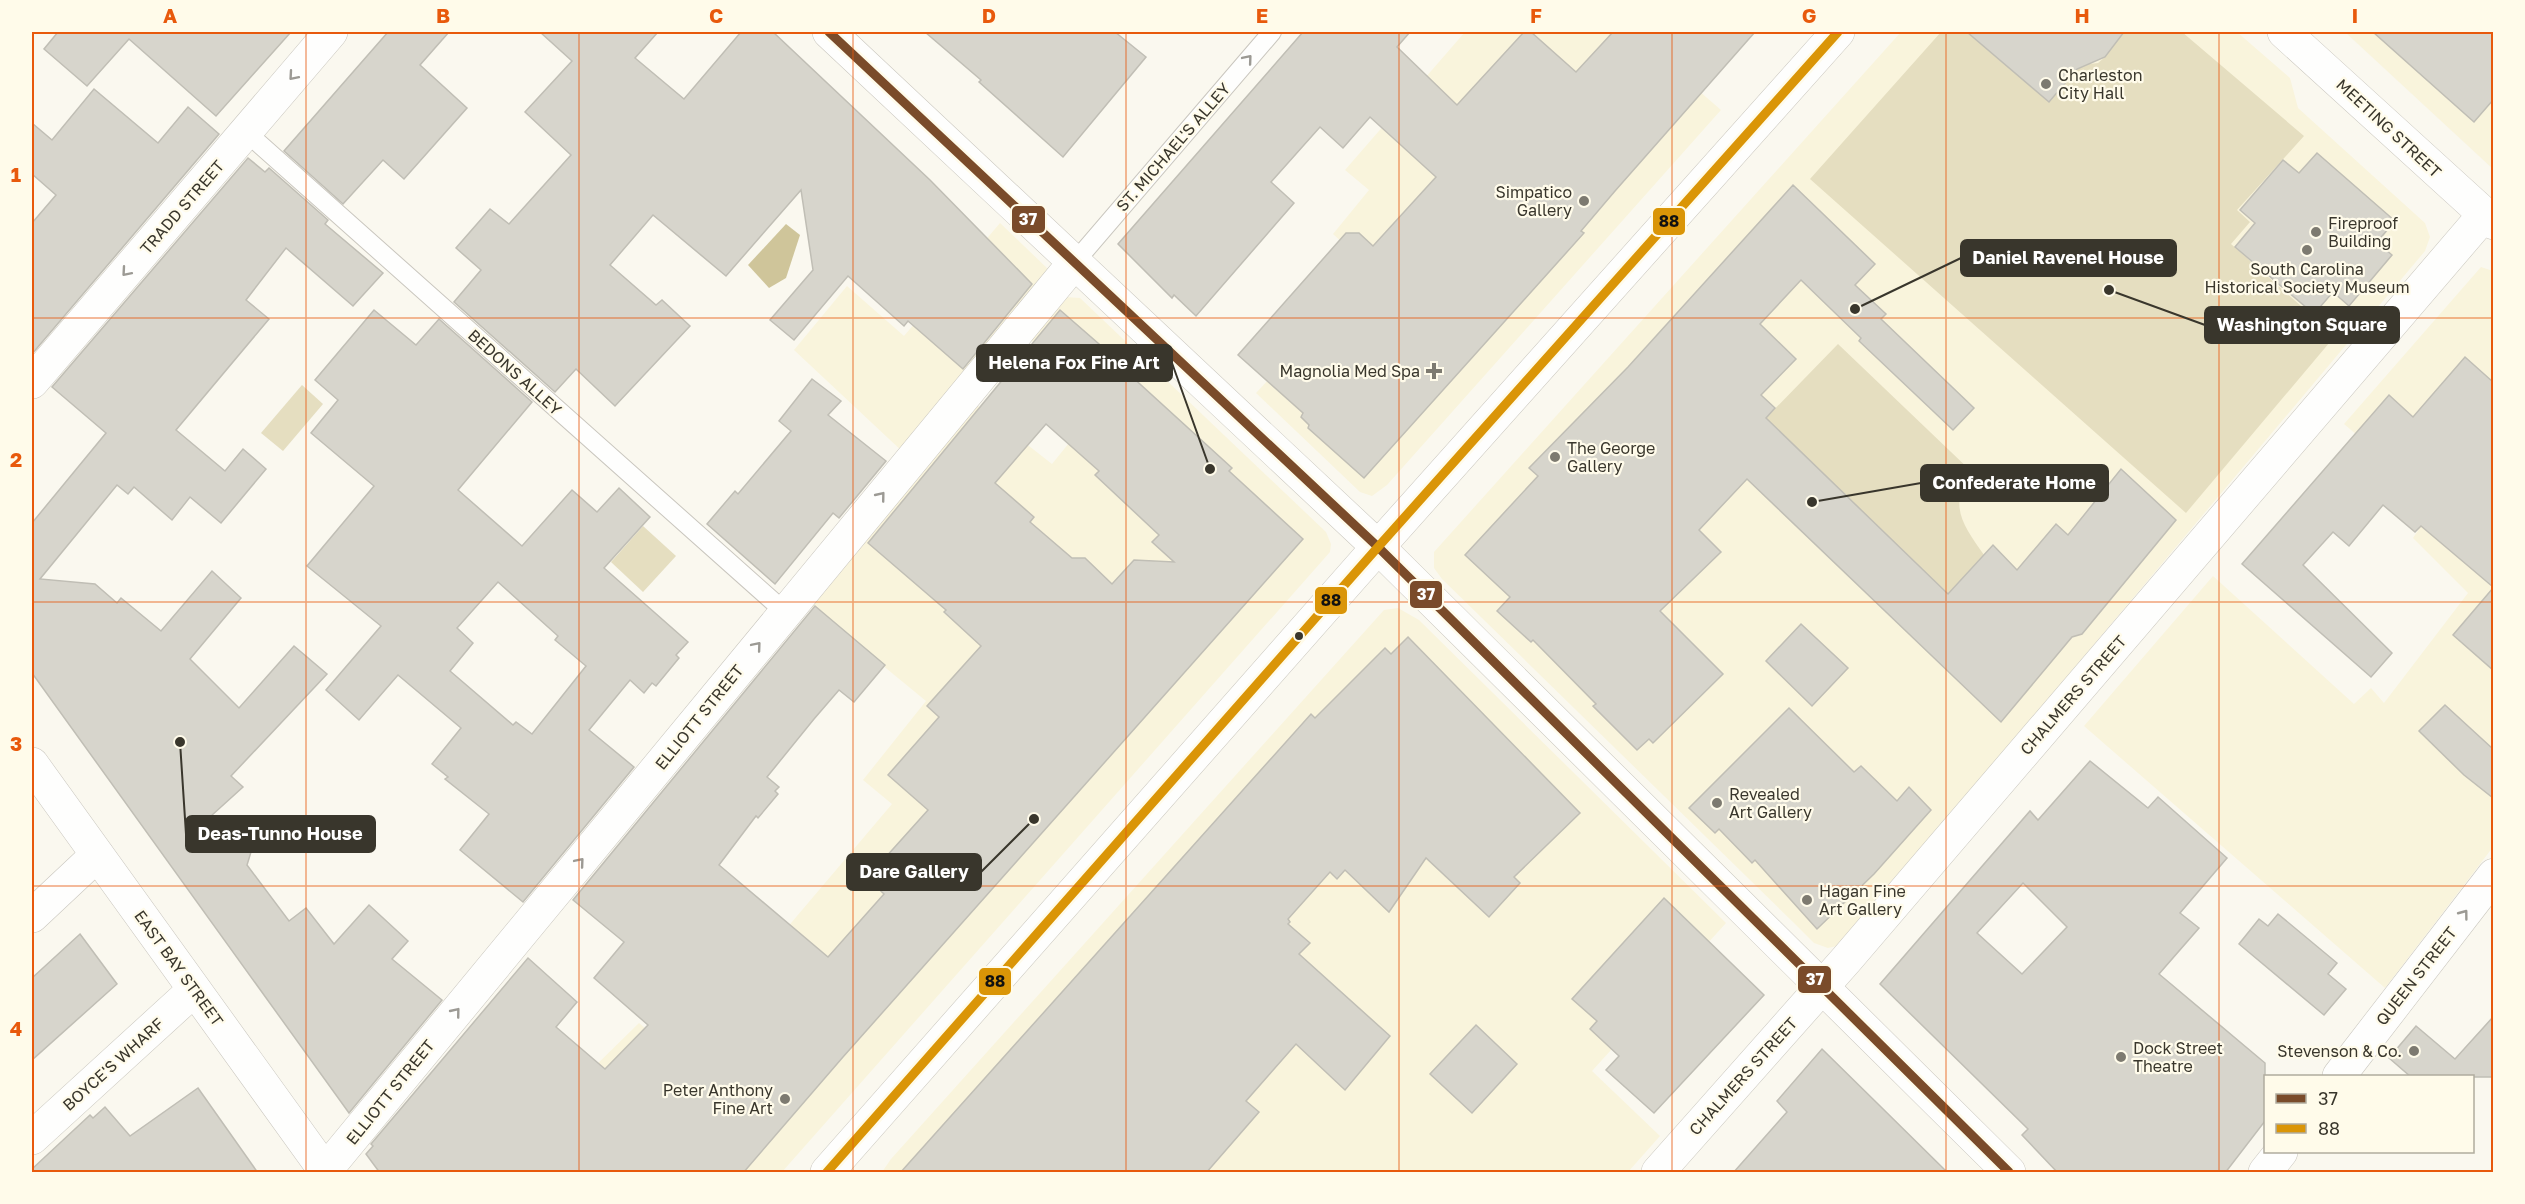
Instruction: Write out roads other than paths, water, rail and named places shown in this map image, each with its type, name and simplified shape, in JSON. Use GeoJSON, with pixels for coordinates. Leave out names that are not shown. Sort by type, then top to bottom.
{"type":"FeatureCollection","features":[{"type":"Feature","properties":{"kind":"street","name":"TRADD STREET"},"geometry":{"type":"LineString","coordinates":[[32,382],[332,32]]}},
{"type":"Feature","properties":{"kind":"street"},"geometry":{"type":"LineString","coordinates":[[829,32],[1378,547],[2009,1173]]}},
{"type":"Feature","properties":{"kind":"street"},"geometry":{"type":"LineString","coordinates":[[827,1173],[1378,547],[1838,32]]}},
{"type":"Feature","properties":{"kind":"street","name":"MEETING STREET"},"geometry":{"type":"LineString","coordinates":[[2284,32],[2489,219]]}},
{"type":"Feature","properties":{"kind":"street","name":"CHALMERS STREET"},"geometry":{"type":"LineString","coordinates":[[1658,1173],[2489,219]]}},
{"type":"Feature","properties":{"kind":"street","name":"ELLIOTT STREET"},"geometry":{"type":"LineString","coordinates":[[325,1172],[1074,263]]}},
{"type":"Feature","properties":{"kind":"street","name":"EAST BAY STREET"},"geometry":{"type":"LineString","coordinates":[[32,764],[325,1172]]}},
{"type":"Feature","properties":{"kind":"street"},"geometry":{"type":"LineString","coordinates":[[32,916],[97,855]]}},
{"type":"Feature","properties":{"kind":"street","name":"QUEEN STREET"},"geometry":{"type":"LineString","coordinates":[[2341,1075],[2493,875]]}},
{"type":"Feature","properties":{"kind":"street","name":"BOYCE'S WHARF"},"geometry":{"type":"LineString","coordinates":[[32,1138],[195,990]]}},
{"type":"Feature","properties":{"kind":"street"},"geometry":{"type":"LineString","coordinates":[[2265,1173],[2280,1153]]}},
{"type":"Feature","properties":{"kind":"lane","name":"ST. MICHAEL'S ALLEY"},"geometry":{"type":"LineString","coordinates":[[1074,263],[1272,32]]}},
{"type":"Feature","properties":{"kind":"lane","name":"BEDONS ALLEY"},"geometry":{"type":"LineString","coordinates":[[246,132],[785,612]]}},
{"type":"Feature","properties":{"kind":"place","name":"Charleston City Hall"},"geometry":{"type":"Point","coordinates":[2046,84]}},
{"type":"Feature","properties":{"kind":"place","name":"Simpatico Gallery"},"geometry":{"type":"Point","coordinates":[1584,201]}},
{"type":"Feature","properties":{"kind":"place","name":"Fireproof Building"},"geometry":{"type":"Point","coordinates":[2316,232]}},
{"type":"Feature","properties":{"kind":"place","name":"South Carolina Historical Society Museum"},"geometry":{"type":"Point","coordinates":[2307,250]}},
{"type":"Feature","properties":{"kind":"place","name":"Washington Square"},"geometry":{"type":"Point","coordinates":[2109,290]}},
{"type":"Feature","properties":{"kind":"place","name":"Daniel Ravenel House"},"geometry":{"type":"Point","coordinates":[1855,309]}},
{"type":"Feature","properties":{"kind":"place","name":"Magnolia Med Spa"},"geometry":{"type":"Point","coordinates":[1434,371]}},
{"type":"Feature","properties":{"kind":"place","name":"The George Gallery"},"geometry":{"type":"Point","coordinates":[1555,457]}},
{"type":"Feature","properties":{"kind":"place","name":"Helena Fox Fine Art"},"geometry":{"type":"Point","coordinates":[1210,469]}},
{"type":"Feature","properties":{"kind":"place","name":"Confederate Home"},"geometry":{"type":"Point","coordinates":[1812,502]}},
{"type":"Feature","properties":{"kind":"place","name":"Deas-Tunno House"},"geometry":{"type":"Point","coordinates":[180,742]}},
{"type":"Feature","properties":{"kind":"place","name":"Revealed Art Gallery"},"geometry":{"type":"Point","coordinates":[1717,803]}},
{"type":"Feature","properties":{"kind":"place","name":"Dare Gallery"},"geometry":{"type":"Point","coordinates":[1034,819]}},
{"type":"Feature","properties":{"kind":"place","name":"Hagan Fine Art Gallery"},"geometry":{"type":"Point","coordinates":[1807,900]}},
{"type":"Feature","properties":{"kind":"place","name":"Stevenson & Co."},"geometry":{"type":"Point","coordinates":[2414,1051]}},
{"type":"Feature","properties":{"kind":"place","name":"Dock Street Theatre"},"geometry":{"type":"Point","coordinates":[2121,1057]}},
{"type":"Feature","properties":{"kind":"place","name":"Peter Anthony Fine Art"},"geometry":{"type":"Point","coordinates":[785,1099]}}]}
